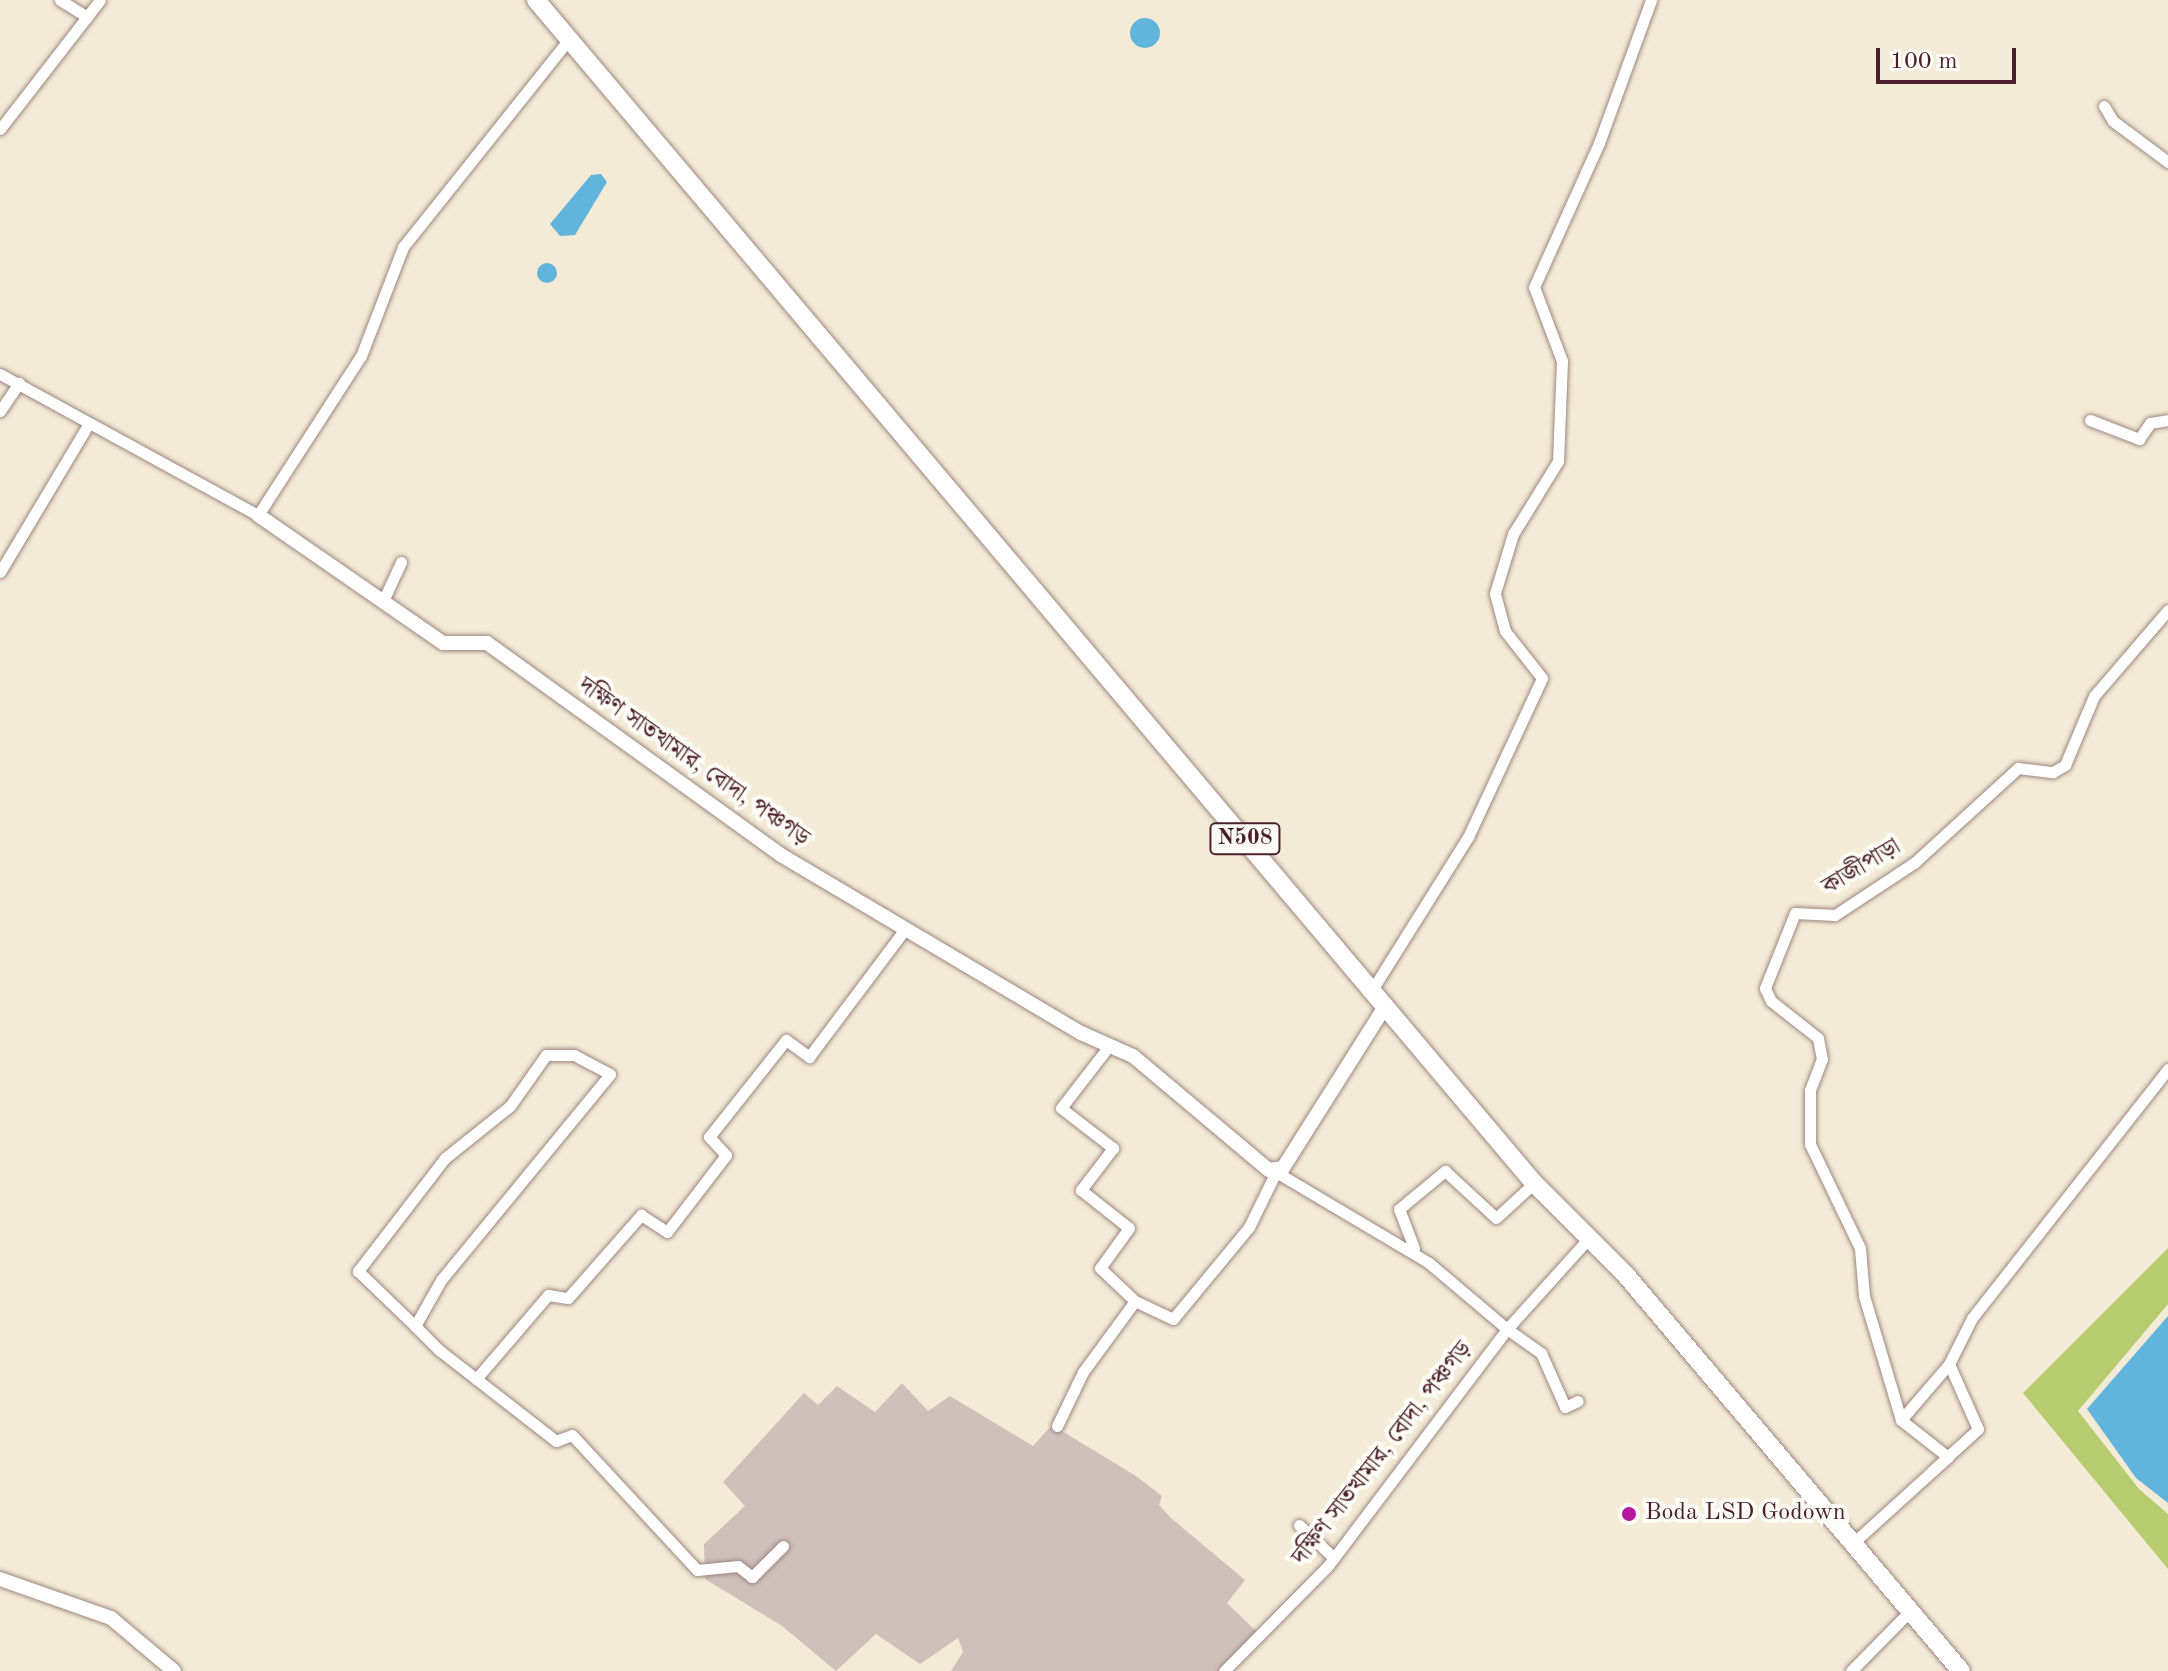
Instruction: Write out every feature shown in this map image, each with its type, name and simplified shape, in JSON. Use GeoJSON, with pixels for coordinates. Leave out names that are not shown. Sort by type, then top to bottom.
{"type":"FeatureCollection","features":[{"type":"Feature","properties":{"kind":"highway","name":"N508"},"geometry":{"type":"LineString","coordinates":[[536,0],[1534,1183],[1589,1238],[1961,1671]]}},
{"type":"Feature","properties":{"kind":"street"},"geometry":{"type":"LineString","coordinates":[[60,0],[87,17]]}},
{"type":"Feature","properties":{"kind":"street"},"geometry":{"type":"LineString","coordinates":[[0,129],[100,0]]}},
{"type":"Feature","properties":{"kind":"street"},"geometry":{"type":"LineString","coordinates":[[1372,990],[1468,837],[1542,678],[1505,631],[1495,593],[1513,534],[1558,461],[1562,361],[1534,287],[1599,143],[1651,0]]}},
{"type":"Feature","properties":{"kind":"street"},"geometry":{"type":"LineString","coordinates":[[258,515],[361,356],[403,247],[569,39]]}},
{"type":"Feature","properties":{"kind":"street"},"geometry":{"type":"LineString","coordinates":[[2104,106],[2113,121],[2168,162]]}},
{"type":"Feature","properties":{"kind":"street","name":"দক্ষিণ সাতখামার, বোদা, পঞ্চগড়"},"geometry":{"type":"LineString","coordinates":[[0,374],[88,425],[258,515],[443,643],[487,643],[781,855],[1109,1046],[1133,1056],[1276,1172],[1429,1263],[1507,1329],[1541,1353],[1565,1407],[1578,1401]]}},
{"type":"Feature","properties":{"kind":"street"},"geometry":{"type":"LineString","coordinates":[[0,411],[19,383]]}},
{"type":"Feature","properties":{"kind":"street"},"geometry":{"type":"LineString","coordinates":[[2090,420],[2139,439],[2150,423],[2168,420]]}},
{"type":"Feature","properties":{"kind":"street"},"geometry":{"type":"LineString","coordinates":[[0,572],[88,425]]}},
{"type":"Feature","properties":{"kind":"street"},"geometry":{"type":"LineString","coordinates":[[383,601],[401,562]]}},
{"type":"Feature","properties":{"kind":"street","name":"কাজীপাড়া"},"geometry":{"type":"LineString","coordinates":[[1901,1420],[1864,1296],[1860,1248],[1810,1144],[1810,1090],[1822,1059],[1818,1038],[1771,1001],[1765,988],[1795,913],[1835,915],[1914,863],[2018,768],[2053,772],[2065,765],[2094,696],[2168,610]]}},
{"type":"Feature","properties":{"kind":"street"},"geometry":{"type":"LineString","coordinates":[[476,1379],[548,1295],[568,1298],[641,1215],[667,1232],[726,1155],[709,1137],[786,1040],[809,1057],[905,929]]}},
{"type":"Feature","properties":{"kind":"street"},"geometry":{"type":"LineString","coordinates":[[1109,1046],[1061,1108],[1113,1148],[1081,1190],[1129,1228],[1100,1268],[1135,1301],[1173,1319],[1249,1227],[1276,1172],[1386,1005]]}},
{"type":"Feature","properties":{"kind":"street"},"geometry":{"type":"LineString","coordinates":[[415,1326],[441,1280],[610,1074],[574,1055],[546,1055],[510,1106],[445,1158],[395,1218],[358,1271],[415,1326],[476,1379],[556,1441],[572,1435],[697,1570],[738,1566],[752,1577],[783,1546]]}},
{"type":"Feature","properties":{"kind":"street"},"geometry":{"type":"LineString","coordinates":[[1932,1471],[1948,1457],[1901,1420],[1949,1364],[2005,1271],[2168,1069]]}},
{"type":"Feature","properties":{"kind":"street"},"geometry":{"type":"LineString","coordinates":[[1414,1248],[1399,1209],[1445,1171],[1496,1218],[1534,1183]]}},
{"type":"Feature","properties":{"kind":"street","name":"দক্ষিণ সাতখামার, বোদা, পঞ্চগড়"},"geometry":{"type":"LineString","coordinates":[[1224,1671],[1334,1558],[1507,1329],[1589,1238]]}},
{"type":"Feature","properties":{"kind":"street"},"geometry":{"type":"LineString","coordinates":[[1057,1426],[1083,1372],[1135,1301]]}},
{"type":"Feature","properties":{"kind":"street"},"geometry":{"type":"LineString","coordinates":[[1853,1543],[1978,1429],[1949,1364]]}},
{"type":"Feature","properties":{"kind":"street"},"geometry":{"type":"LineString","coordinates":[[1299,1525],[1334,1558]]}},
{"type":"Feature","properties":{"kind":"street"},"geometry":{"type":"LineString","coordinates":[[0,1579],[111,1618],[173,1671]]}},
{"type":"Feature","properties":{"kind":"street"},"geometry":{"type":"LineString","coordinates":[[1851,1671],[1910,1611]]}},
{"type":"Feature","properties":{"kind":"shaded area"},"geometry":{"type":"Polygon","coordinates":[[[902,1383],[928,1411],[950,1396],[1033,1446],[1052,1425],[1136,1476],[1162,1496],[1159,1505],[1171,1518],[1245,1580],[1227,1603],[1258,1633],[1218,1671],[951,1671],[963,1652],[958,1638],[920,1664],[876,1634],[836,1671],[782,1626],[705,1579],[704,1544],[745,1506],[723,1482],[804,1393],[818,1405],[837,1386],[875,1412],[902,1383]]]}},
{"type":"Feature","properties":{"kind":"green space"},"geometry":{"type":"Polygon","coordinates":[[[2168,1248],[2168,1304],[2078,1411],[2139,1489],[2168,1514],[2168,1569],[2023,1393],[2168,1248]]]}},
{"type":"Feature","properties":{"kind":"water"},"geometry":{"type":"Polygon","coordinates":[[[1145,18],[1156,22],[1160,33],[1156,44],[1145,48],[1134,44],[1130,33],[1134,22],[1145,18]]]}},
{"type":"Feature","properties":{"kind":"water"},"geometry":{"type":"Polygon","coordinates":[[[601,174],[607,182],[575,235],[560,236],[550,224],[591,175],[601,174]]]}},
{"type":"Feature","properties":{"kind":"water"},"geometry":{"type":"Polygon","coordinates":[[[547,263],[554,266],[557,273],[554,280],[547,283],[540,280],[537,273],[540,266],[547,263]]]}},
{"type":"Feature","properties":{"kind":"water"},"geometry":{"type":"Polygon","coordinates":[[[2168,1316],[2168,1503],[2136,1478],[2087,1409],[2168,1316]]]}},
{"type":"Feature","properties":{"kind":"place","name":"Boda LSD Godown"},"geometry":{"type":"Point","coordinates":[1629,1514]}}]}
